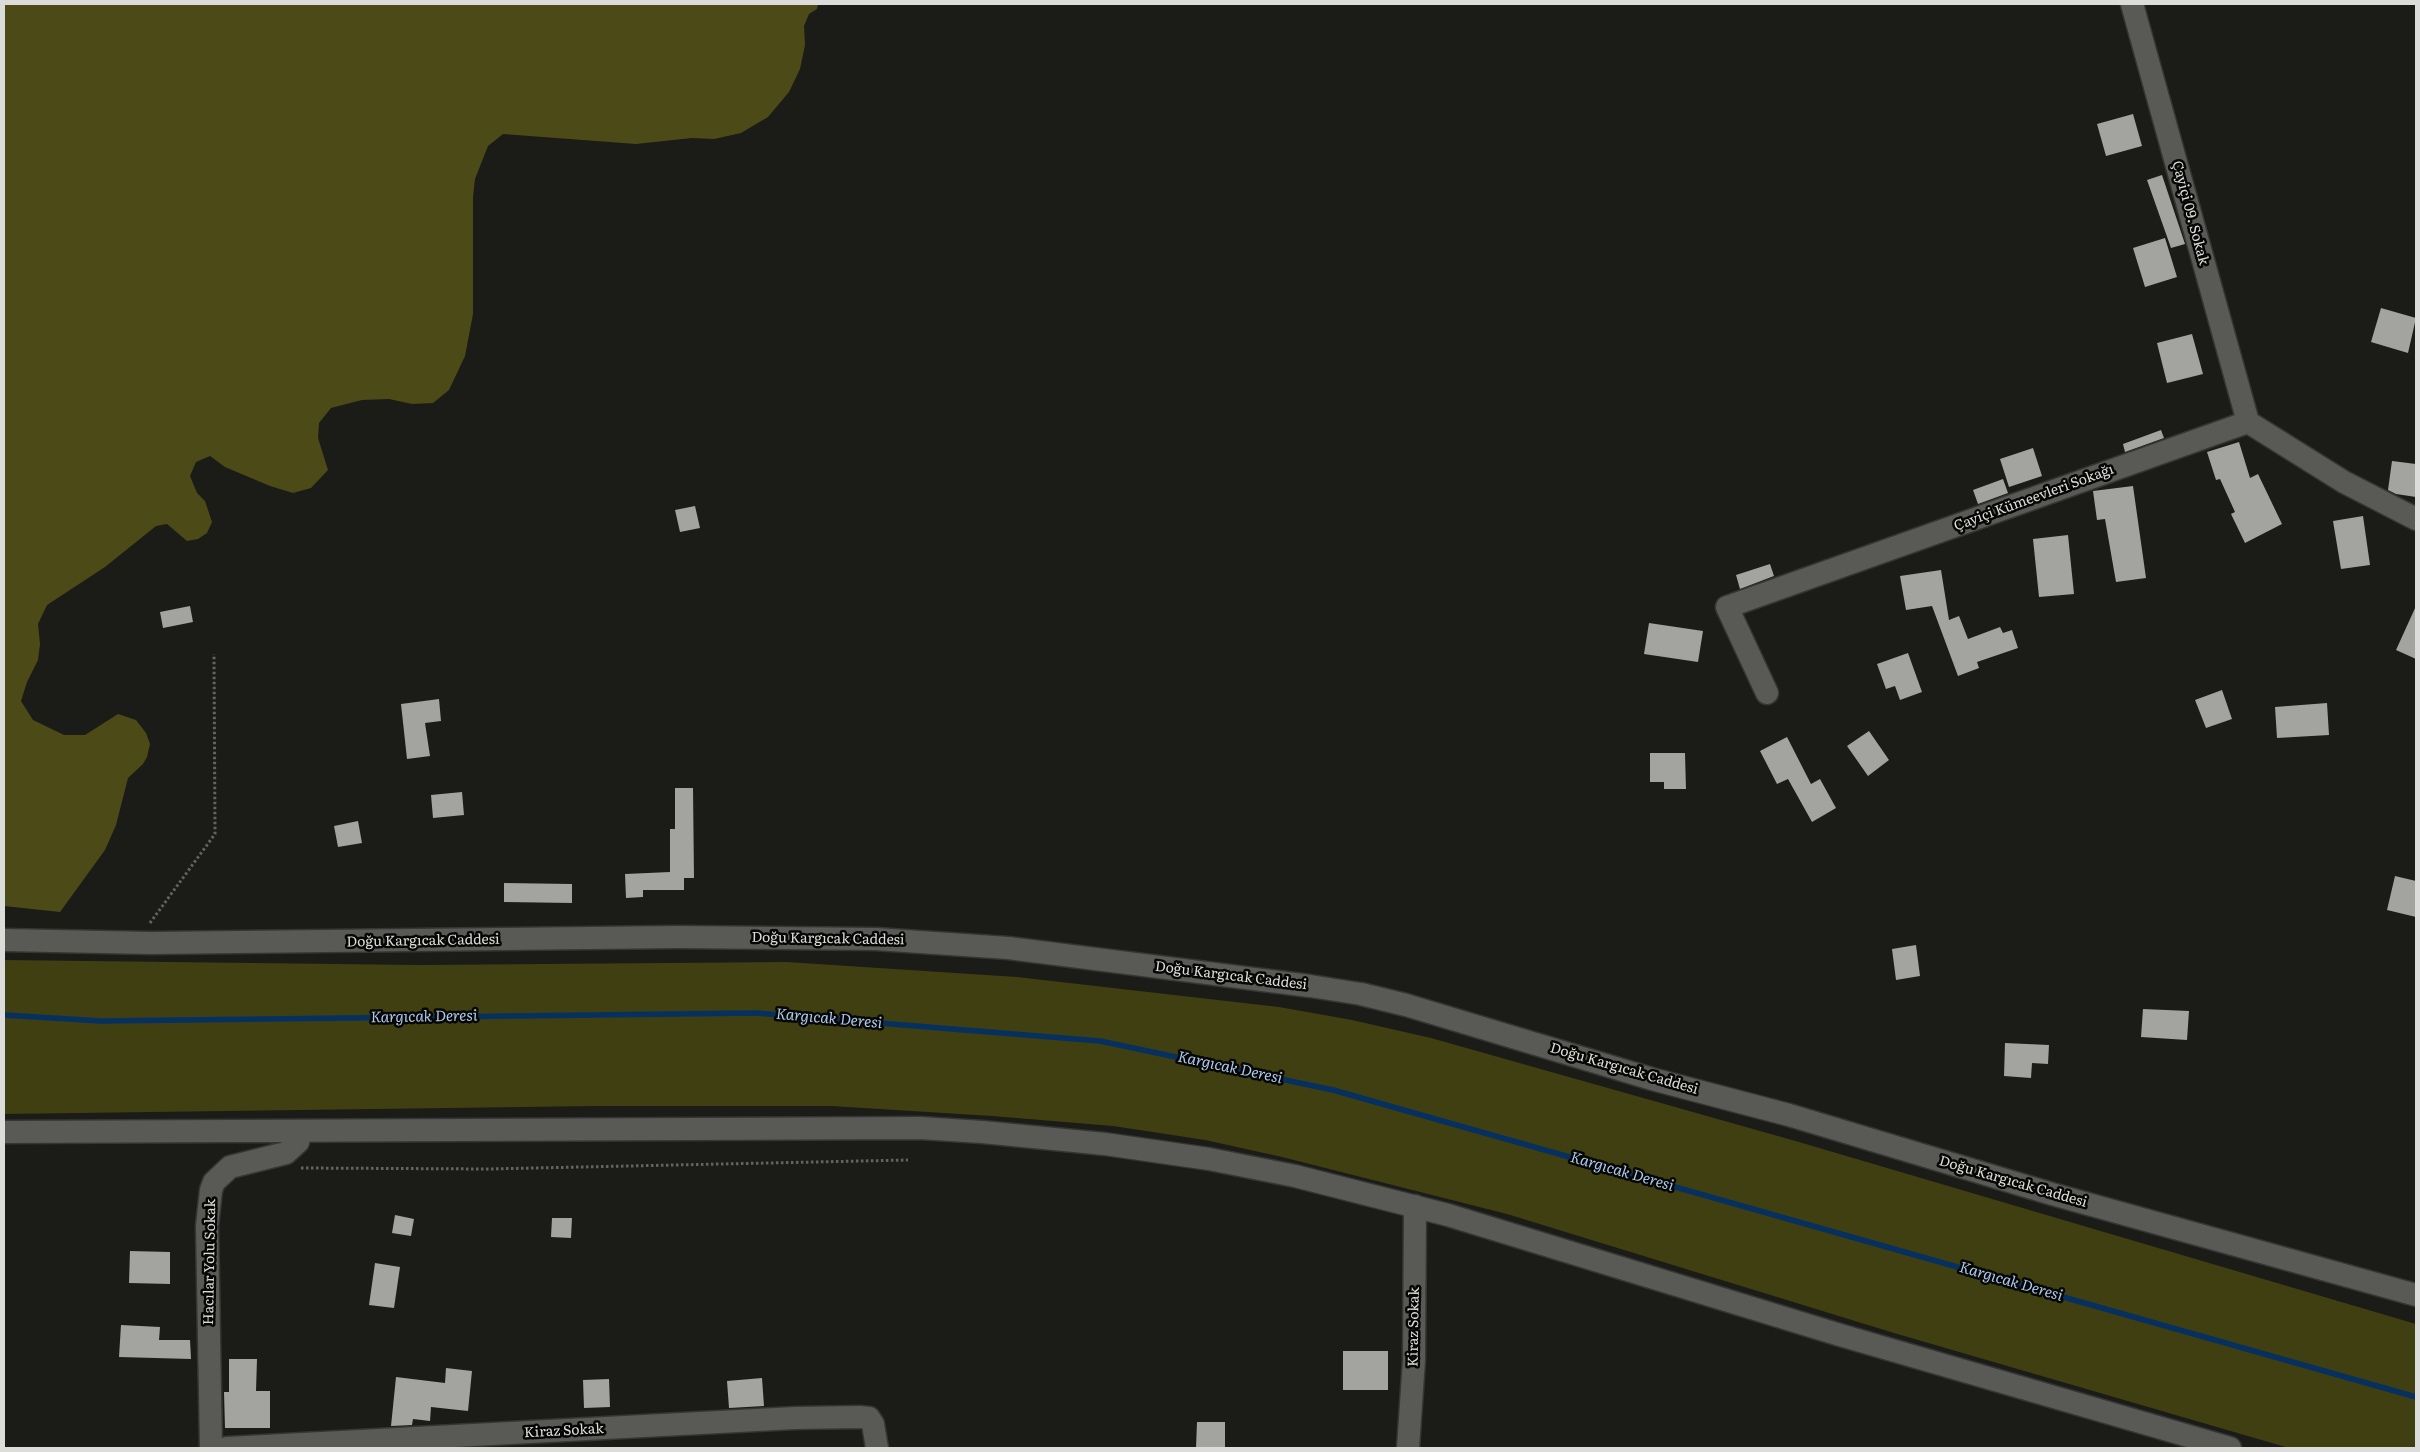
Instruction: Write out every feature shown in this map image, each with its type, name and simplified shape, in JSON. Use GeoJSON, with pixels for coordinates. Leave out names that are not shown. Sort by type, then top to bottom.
{"type":"FeatureCollection","features":[{"type":"Feature","properties":{"kind":"street","name":"Çayiçi 09. Sokak"},"geometry":{"type":"LineString","coordinates":[[2132,4],[2248,422]]}},
{"type":"Feature","properties":{"kind":"street"},"geometry":{"type":"LineString","coordinates":[[2248,422],[2344,482],[2416,519]]}},
{"type":"Feature","properties":{"kind":"street","name":"Çayiçi Kümeevleri Sokağı"},"geometry":{"type":"LineString","coordinates":[[1767,693],[1727,606],[2248,422]]}},
{"type":"Feature","properties":{"kind":"street","name":"Doğu Kargıcak Caddesi"},"geometry":{"type":"LineString","coordinates":[[4,940],[135,943],[678,937],[876,939],[1008,948],[1319,987],[1361,994],[1406,1005],[1652,1079],[1789,1115],[2062,1196],[2416,1295]]}},
{"type":"Feature","properties":{"kind":"street"},"geometry":{"type":"LineString","coordinates":[[4,1132],[920,1128],[1105,1144],[1209,1159],[1295,1176],[1415,1206],[1840,1334],[2230,1448]]}},
{"type":"Feature","properties":{"kind":"street","name":"Hacılar Yolu Sokak"},"geometry":{"type":"LineString","coordinates":[[211,1448],[207,1226],[211,1190],[214,1182],[230,1167],[286,1153],[298,1142],[300,1132]]}},
{"type":"Feature","properties":{"kind":"street","name":"Kiraz Sokak"},"geometry":{"type":"LineString","coordinates":[[1408,1448],[1414,1360],[1415,1206]]}},
{"type":"Feature","properties":{"kind":"street","name":"Kiraz Sokak"},"geometry":{"type":"LineString","coordinates":[[228,1448],[795,1418],[860,1417],[869,1418],[873,1424],[877,1448]]}},
{"type":"Feature","properties":{"kind":"path"},"geometry":{"type":"LineString","coordinates":[[135,943],[215,834],[214,654]]}},
{"type":"Feature","properties":{"kind":"path"},"geometry":{"type":"LineString","coordinates":[[300,1168],[488,1169],[908,1160]]}},
{"type":"Feature","properties":{"kind":"shaded area"},"geometry":{"type":"Polygon","coordinates":[[[4,4],[818,4],[817,9],[809,14],[804,26],[805,45],[800,69],[789,92],[768,117],[741,133],[714,139],[692,138],[636,144],[503,134],[488,146],[475,179],[473,197],[473,314],[465,356],[449,390],[433,403],[412,404],[389,399],[362,400],[331,408],[319,423],[318,438],[328,470],[311,488],[293,493],[270,486],[225,467],[210,456],[196,462],[190,476],[197,493],[205,501],[212,522],[207,533],[198,539],[187,541],[167,524],[156,526],[105,567],[47,605],[38,624],[40,644],[38,660],[27,682],[21,701],[33,720],[64,735],[85,735],[118,714],[136,720],[146,733],[150,744],[143,764],[128,778],[116,825],[105,850],[60,912],[4,906],[4,4]]]}},
{"type":"Feature","properties":{"kind":"shaded area"},"geometry":{"type":"Polygon","coordinates":[[[4,960],[420,965],[787,962],[1017,977],[1279,1007],[1352,1020],[1431,1038],[1799,1142],[2416,1324],[2416,1448],[2289,1448],[1894,1333],[1507,1214],[1282,1157],[1205,1140],[1113,1126],[831,1106],[598,1106],[4,1114],[4,960]]]}},
{"type":"Feature","properties":{"kind":"building"},"geometry":{"type":"Polygon","coordinates":[[[2133,114],[2142,146],[2106,156],[2097,124],[2133,114]]]}},
{"type":"Feature","properties":{"kind":"building"},"geometry":{"type":"Polygon","coordinates":[[[2162,175],[2185,244],[2171,248],[2147,180],[2162,175]]]}},
{"type":"Feature","properties":{"kind":"building"},"geometry":{"type":"Polygon","coordinates":[[[2165,238],[2177,277],[2145,287],[2133,248],[2165,238]]]}},
{"type":"Feature","properties":{"kind":"building"},"geometry":{"type":"Polygon","coordinates":[[[2381,308],[2416,318],[2408,353],[2371,342],[2381,308]]]}},
{"type":"Feature","properties":{"kind":"building"},"geometry":{"type":"Polygon","coordinates":[[[2192,334],[2203,374],[2167,383],[2157,343],[2192,334]]]}},
{"type":"Feature","properties":{"kind":"building"},"geometry":{"type":"Polygon","coordinates":[[[2161,430],[2164,438],[2125,452],[2123,444],[2161,430]]]}},
{"type":"Feature","properties":{"kind":"building"},"geometry":{"type":"Polygon","coordinates":[[[2239,442],[2250,478],[2258,474],[2282,524],[2245,543],[2231,514],[2235,512],[2220,479],[2216,480],[2207,452],[2239,442]]]}},
{"type":"Feature","properties":{"kind":"building"},"geometry":{"type":"Polygon","coordinates":[[[2033,448],[2042,476],[2009,487],[2000,459],[2033,448]]]}},
{"type":"Feature","properties":{"kind":"building"},"geometry":{"type":"Polygon","coordinates":[[[2392,461],[2416,464],[2416,497],[2396,494],[2388,490],[2392,461]]]}},
{"type":"Feature","properties":{"kind":"building"},"geometry":{"type":"Polygon","coordinates":[[[2003,479],[2008,493],[1978,504],[1973,490],[2003,479]]]}},
{"type":"Feature","properties":{"kind":"building"},"geometry":{"type":"Polygon","coordinates":[[[2133,486],[2146,578],[2116,582],[2105,519],[2097,520],[2093,491],[2133,486]]]}},
{"type":"Feature","properties":{"kind":"building"},"geometry":{"type":"Polygon","coordinates":[[[695,506],[700,528],[680,532],[675,510],[695,506]]]}},
{"type":"Feature","properties":{"kind":"building"},"geometry":{"type":"Polygon","coordinates":[[[2363,516],[2370,565],[2341,569],[2333,521],[2363,516]]]}},
{"type":"Feature","properties":{"kind":"building"},"geometry":{"type":"Polygon","coordinates":[[[2068,535],[2074,594],[2039,597],[2033,539],[2068,535]]]}},
{"type":"Feature","properties":{"kind":"building"},"geometry":{"type":"Polygon","coordinates":[[[1770,564],[1774,576],[1740,589],[1736,575],[1770,564]]]}},
{"type":"Feature","properties":{"kind":"building"},"geometry":{"type":"Polygon","coordinates":[[[1941,570],[1949,620],[1959,616],[1968,639],[2000,627],[2003,633],[2012,630],[2018,648],[1977,662],[1979,668],[1958,676],[1932,606],[1906,610],[1900,576],[1941,570]]]}},
{"type":"Feature","properties":{"kind":"building"},"geometry":{"type":"Polygon","coordinates":[[[190,606],[193,622],[163,628],[160,612],[190,606]]]}},
{"type":"Feature","properties":{"kind":"building"},"geometry":{"type":"Polygon","coordinates":[[[2416,606],[2416,659],[2396,650],[2416,606]]]}},
{"type":"Feature","properties":{"kind":"building"},"geometry":{"type":"Polygon","coordinates":[[[1649,623],[1703,631],[1698,662],[1644,654],[1649,623]]]}},
{"type":"Feature","properties":{"kind":"building"},"geometry":{"type":"Polygon","coordinates":[[[1908,653],[1922,692],[1900,700],[1895,686],[1886,689],[1877,664],[1908,653]]]}},
{"type":"Feature","properties":{"kind":"building"},"geometry":{"type":"Polygon","coordinates":[[[2222,690],[2232,719],[2206,728],[2195,700],[2222,690]]]}},
{"type":"Feature","properties":{"kind":"building"},"geometry":{"type":"Polygon","coordinates":[[[439,699],[441,721],[425,723],[430,756],[407,759],[401,704],[439,699]]]}},
{"type":"Feature","properties":{"kind":"building"},"geometry":{"type":"Polygon","coordinates":[[[2327,703],[2329,735],[2277,738],[2275,707],[2327,703]]]}},
{"type":"Feature","properties":{"kind":"building"},"geometry":{"type":"Polygon","coordinates":[[[1869,731],[1889,760],[1868,776],[1847,746],[1869,731]]]}},
{"type":"Feature","properties":{"kind":"building"},"geometry":{"type":"Polygon","coordinates":[[[1787,737],[1811,784],[1820,779],[1836,808],[1812,822],[1788,779],[1777,784],[1760,751],[1787,737]]]}},
{"type":"Feature","properties":{"kind":"building"},"geometry":{"type":"Polygon","coordinates":[[[1650,753],[1685,753],[1686,789],[1664,789],[1664,782],[1650,782],[1650,753]]]}},
{"type":"Feature","properties":{"kind":"building"},"geometry":{"type":"Polygon","coordinates":[[[675,788],[693,788],[694,878],[684,878],[684,890],[643,890],[643,897],[626,898],[625,874],[670,872],[670,829],[675,829],[675,788]]]}},
{"type":"Feature","properties":{"kind":"building"},"geometry":{"type":"Polygon","coordinates":[[[462,792],[464,815],[433,818],[431,795],[462,792]]]}},
{"type":"Feature","properties":{"kind":"building"},"geometry":{"type":"Polygon","coordinates":[[[358,821],[362,843],[338,847],[334,826],[358,821]]]}},
{"type":"Feature","properties":{"kind":"building"},"geometry":{"type":"Polygon","coordinates":[[[2395,876],[2416,881],[2416,917],[2387,910],[2395,876]]]}},
{"type":"Feature","properties":{"kind":"building"},"geometry":{"type":"Polygon","coordinates":[[[504,883],[572,884],[572,903],[504,902],[504,883]]]}},
{"type":"Feature","properties":{"kind":"building"},"geometry":{"type":"Polygon","coordinates":[[[1916,945],[1920,976],[1896,980],[1892,949],[1916,945]]]}},
{"type":"Feature","properties":{"kind":"building"},"geometry":{"type":"Polygon","coordinates":[[[2143,1009],[2189,1011],[2187,1040],[2141,1037],[2143,1009]]]}},
{"type":"Feature","properties":{"kind":"building"},"geometry":{"type":"Polygon","coordinates":[[[2005,1043],[2049,1045],[2048,1064],[2032,1063],[2031,1078],[2004,1076],[2005,1043]]]}},
{"type":"Feature","properties":{"kind":"building"},"geometry":{"type":"Polygon","coordinates":[[[395,1215],[414,1219],[411,1236],[392,1233],[395,1215]]]}},
{"type":"Feature","properties":{"kind":"building"},"geometry":{"type":"Polygon","coordinates":[[[552,1218],[572,1218],[571,1238],[551,1237],[552,1218]]]}},
{"type":"Feature","properties":{"kind":"building"},"geometry":{"type":"Polygon","coordinates":[[[130,1251],[170,1252],[170,1284],[129,1283],[130,1251]]]}},
{"type":"Feature","properties":{"kind":"building"},"geometry":{"type":"Polygon","coordinates":[[[375,1263],[400,1267],[394,1308],[369,1305],[375,1263]]]}},
{"type":"Feature","properties":{"kind":"building"},"geometry":{"type":"Polygon","coordinates":[[[121,1325],[160,1327],[159,1340],[190,1340],[191,1359],[119,1357],[121,1325]]]}},
{"type":"Feature","properties":{"kind":"building"},"geometry":{"type":"Polygon","coordinates":[[[1343,1351],[1388,1351],[1388,1390],[1343,1390],[1343,1351]]]}},
{"type":"Feature","properties":{"kind":"building"},"geometry":{"type":"Polygon","coordinates":[[[229,1359],[257,1359],[256,1391],[270,1391],[270,1428],[225,1428],[224,1392],[229,1392],[229,1359]]]}},
{"type":"Feature","properties":{"kind":"building"},"geometry":{"type":"Polygon","coordinates":[[[446,1368],[472,1371],[468,1411],[431,1407],[430,1421],[413,1419],[412,1425],[391,1426],[396,1377],[445,1383],[446,1368]]]}},
{"type":"Feature","properties":{"kind":"building"},"geometry":{"type":"Polygon","coordinates":[[[762,1378],[764,1406],[729,1408],[727,1381],[762,1378]]]}},
{"type":"Feature","properties":{"kind":"building"},"geometry":{"type":"Polygon","coordinates":[[[609,1379],[610,1407],[584,1408],[583,1380],[609,1379]]]}},
{"type":"Feature","properties":{"kind":"building"},"geometry":{"type":"Polygon","coordinates":[[[1197,1422],[1225,1422],[1225,1448],[1196,1448],[1197,1422]]]}},
{"type":"Feature","properties":{"kind":"waterway","name":"Kargıcak Deresi"},"geometry":{"type":"LineString","coordinates":[[4,1015],[101,1021],[756,1013],[1100,1041],[1333,1090],[2416,1397]]}}]}
